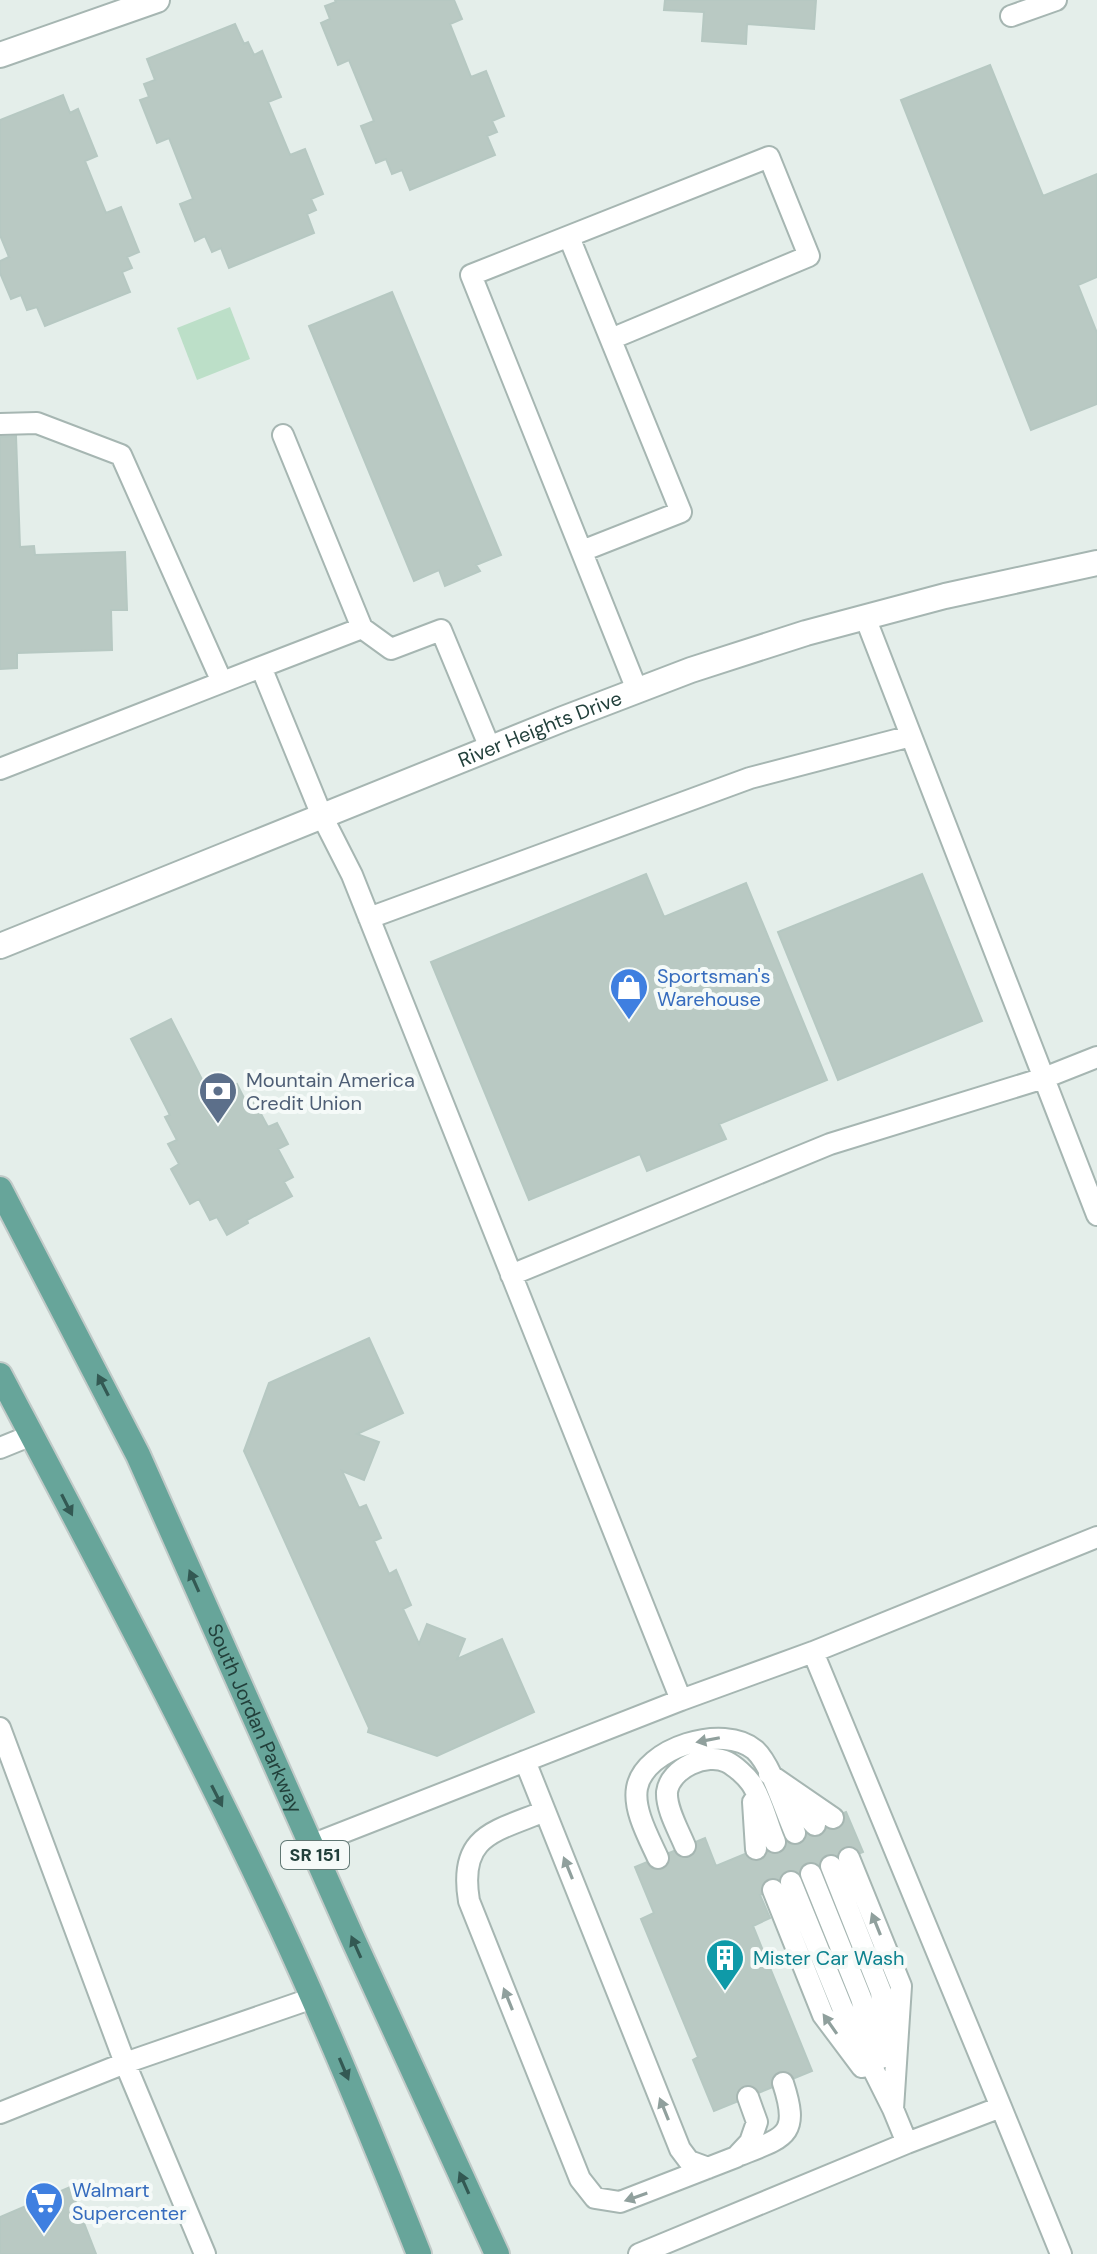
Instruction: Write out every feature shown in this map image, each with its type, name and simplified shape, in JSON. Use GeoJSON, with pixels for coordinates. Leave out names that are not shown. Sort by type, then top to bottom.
{"type":"FeatureCollection","features":[{"type":"Feature","properties":{"kind":"main road","name":"South Jordan Parkway"},"geometry":{"type":"LineString","coordinates":[[0,1189],[138,1455],[497,2254]]}},
{"type":"Feature","properties":{"kind":"main road","name":"SR 151"},"geometry":{"type":"LineString","coordinates":[[0,1375],[241,1845],[313,1998],[419,2254]]}},
{"type":"Feature","properties":{"kind":"street"},"geometry":{"type":"LineString","coordinates":[[0,55],[157,0]]}},
{"type":"Feature","properties":{"kind":"street","name":"River Heights Drive"},"geometry":{"type":"LineString","coordinates":[[0,946],[490,748],[747,651],[945,596],[1097,563]]}},
{"type":"Feature","properties":{"kind":"lane"},"geometry":{"type":"LineString","coordinates":[[1011,16],[1056,0]]}},
{"type":"Feature","properties":{"kind":"lane"},"geometry":{"type":"LineString","coordinates":[[611,339],[809,256],[769,157],[471,275],[637,690]]}},
{"type":"Feature","properties":{"kind":"lane"},"geometry":{"type":"LineString","coordinates":[[569,237],[681,512],[582,551]]}},
{"type":"Feature","properties":{"kind":"lane"},"geometry":{"type":"LineString","coordinates":[[0,424],[37,423],[121,455],[222,682]]}},
{"type":"Feature","properties":{"kind":"lane"},"geometry":{"type":"LineString","coordinates":[[283,435],[362,628],[391,649],[441,630],[490,748]]}},
{"type":"Feature","properties":{"kind":"lane"},"geometry":{"type":"LineString","coordinates":[[865,617],[1097,1215]]}},
{"type":"Feature","properties":{"kind":"lane"},"geometry":{"type":"LineString","coordinates":[[0,769],[362,628]]}},
{"type":"Feature","properties":{"kind":"lane"},"geometry":{"type":"LineString","coordinates":[[261,667],[322,816],[352,875],[681,1700]]}},
{"type":"Feature","properties":{"kind":"lane"},"geometry":{"type":"LineString","coordinates":[[369,918],[750,778],[911,736]]}},
{"type":"Feature","properties":{"kind":"lane"},"geometry":{"type":"LineString","coordinates":[[511,1275],[830,1144],[1044,1078],[1097,1057]]}},
{"type":"Feature","properties":{"kind":"lane"},"geometry":{"type":"LineString","coordinates":[[0,1448],[32,1435]]}},
{"type":"Feature","properties":{"kind":"lane"},"geometry":{"type":"LineString","coordinates":[[311,1845],[681,1700],[813,1652],[1097,1537]]}},
{"type":"Feature","properties":{"kind":"lane"},"geometry":{"type":"LineString","coordinates":[[813,1652],[1061,2254]]}},
{"type":"Feature","properties":{"kind":"lane"},"geometry":{"type":"LineString","coordinates":[[0,1728],[125,2063],[205,2254]]}},
{"type":"Feature","properties":{"kind":"lane"},"geometry":{"type":"LineString","coordinates":[[658,1858],[640,1814],[636,1792],[639,1776],[662,1755],[705,1738],[738,1740],[756,1751],[765,1846]]}},
{"type":"Feature","properties":{"kind":"lane"},"geometry":{"type":"LineString","coordinates":[[685,1846],[667,1793],[672,1780],[683,1769],[709,1758],[726,1762],[760,1779],[824,1821]]}},
{"type":"Feature","properties":{"kind":"lane"},"geometry":{"type":"LineString","coordinates":[[525,1761],[680,2149],[689,2161],[708,2168]]}},
{"type":"Feature","properties":{"kind":"lane"},"geometry":{"type":"LineString","coordinates":[[760,1779],[795,1833]]}},
{"type":"Feature","properties":{"kind":"lane"},"geometry":{"type":"LineString","coordinates":[[545,1811],[499,1830],[482,1841],[469,1856],[465,1876],[469,1901],[580,2179],[595,2198],[620,2202],[779,2138],[789,2128],[792,2110],[783,2083]]}},
{"type":"Feature","properties":{"kind":"lane"},"geometry":{"type":"LineString","coordinates":[[840,1862],[881,1992],[893,2109]]}},
{"type":"Feature","properties":{"kind":"lane"},"geometry":{"type":"LineString","coordinates":[[811,1874],[861,1998],[893,2109],[907,2143]]}},
{"type":"Feature","properties":{"kind":"lane"},"geometry":{"type":"LineString","coordinates":[[782,1886],[823,2015],[893,2109]]}},
{"type":"Feature","properties":{"kind":"lane"},"geometry":{"type":"LineString","coordinates":[[0,2113],[125,2063],[313,1998]]}},
{"type":"Feature","properties":{"kind":"lane"},"geometry":{"type":"LineString","coordinates":[[736,2157],[750,2142],[757,2122],[748,2097]]}},
{"type":"Feature","properties":{"kind":"lane"},"geometry":{"type":"LineString","coordinates":[[639,2254],[1001,2107]]}},
{"type":"Feature","properties":{"kind":"green space"},"geometry":{"type":"Polygon","coordinates":[[[230,307],[250,359],[197,380],[177,328],[230,307]]]}},
{"type":"Feature","properties":{"kind":"building"},"geometry":{"type":"Polygon","coordinates":[[[335,0],[454,0],[462,19],[450,24],[471,77],[486,71],[504,116],[492,121],[497,132],[487,136],[495,155],[410,190],[402,170],[392,174],[386,159],[376,163],[361,126],[374,121],[349,60],[338,65],[321,23],[330,19],[325,6],[335,0]]]}},
{"type":"Feature","properties":{"kind":"building"},"geometry":{"type":"Polygon","coordinates":[[[665,0],[816,0],[814,29],[747,24],[746,44],[702,41],[704,12],[664,10],[665,0]]]}},
{"type":"Feature","properties":{"kind":"building"},"geometry":{"type":"Polygon","coordinates":[[[235,24],[244,44],[248,42],[254,55],[262,51],[281,97],[268,102],[290,155],[305,149],[323,194],[311,199],[316,210],[307,214],[314,233],[229,268],[221,248],[212,252],[205,236],[195,241],[180,204],[193,199],[169,138],[157,143],[140,100],[149,97],[144,84],[155,80],[147,59],[235,24]]]}},
{"type":"Feature","properties":{"kind":"building"},"geometry":{"type":"Polygon","coordinates":[[[990,65],[1043,196],[1097,174],[1097,277],[1078,285],[1097,333],[1097,404],[1031,430],[901,100],[990,65]]]}},
{"type":"Feature","properties":{"kind":"building"},"geometry":{"type":"Polygon","coordinates":[[[63,95],[70,113],[78,109],[97,156],[85,161],[106,213],[121,207],[139,252],[127,257],[132,268],[122,272],[130,292],[45,326],[37,307],[27,310],[21,295],[11,299],[0,273],[0,261],[9,257],[0,235],[0,120],[63,95]]]}},
{"type":"Feature","properties":{"kind":"building"},"geometry":{"type":"Polygon","coordinates":[[[392,292],[501,555],[476,565],[480,571],[445,586],[439,570],[414,581],[309,326],[392,292]]]}},
{"type":"Feature","properties":{"kind":"building"},"geometry":{"type":"Polygon","coordinates":[[[16,436],[20,547],[34,546],[35,555],[125,552],[127,610],[111,610],[112,650],[17,653],[17,668],[0,669],[0,437],[16,436]]]}},
{"type":"Feature","properties":{"kind":"building","name":"Sportsman's Warehouse"},"geometry":{"type":"Polygon","coordinates":[[[646,874],[664,917],[746,883],[827,1080],[719,1124],[726,1139],[647,1171],[640,1154],[529,1200],[431,962],[646,874]]]}},
{"type":"Feature","properties":{"kind":"building"},"geometry":{"type":"Polygon","coordinates":[[[922,874],[982,1021],[838,1080],[778,932],[922,874]]]}},
{"type":"Feature","properties":{"kind":"building","name":"Mountain America Credit Union"},"geometry":{"type":"Polygon","coordinates":[[[171,1019],[211,1097],[237,1084],[246,1102],[253,1099],[268,1127],[277,1123],[288,1144],[278,1149],[293,1177],[284,1182],[292,1196],[247,1220],[248,1223],[227,1235],[217,1217],[210,1220],[199,1199],[190,1204],[171,1169],[179,1164],[168,1144],[177,1140],[165,1117],[170,1115],[131,1039],[171,1019]]]}},
{"type":"Feature","properties":{"kind":"building"},"geometry":{"type":"Polygon","coordinates":[[[369,1338],[403,1413],[357,1434],[379,1442],[364,1480],[342,1471],[359,1508],[366,1505],[381,1538],[374,1541],[389,1574],[396,1570],[411,1605],[403,1609],[419,1644],[427,1624],[465,1639],[457,1659],[502,1639],[534,1712],[437,1756],[368,1732],[369,1728],[244,1451],[269,1383],[369,1338]]]}},
{"type":"Feature","properties":{"kind":"building","name":"Mister Car Wash"},"geometry":{"type":"Polygon","coordinates":[[[846,1812],[863,1852],[760,1895],[770,1918],[753,1926],[812,2071],[714,2111],[693,2060],[698,2057],[641,1919],[654,1913],[635,1867],[705,1838],[716,1866],[846,1812]]]}},
{"type":"Feature","properties":{"kind":"building","name":"Walmart Supercenter"},"geometry":{"type":"Polygon","coordinates":[[[70,2187],[96,2254],[0,2254],[0,2217],[70,2187]]]}},
{"type":"Feature","properties":{"kind":"place","name":"Sportsman's Warehouse"},"geometry":{"type":"Point","coordinates":[629,1021]}},
{"type":"Feature","properties":{"kind":"place","name":"Mountain America Credit Union"},"geometry":{"type":"Point","coordinates":[218,1125]}},
{"type":"Feature","properties":{"kind":"place","name":"Mister Car Wash"},"geometry":{"type":"Point","coordinates":[725,1992]}},
{"type":"Feature","properties":{"kind":"place","name":"Walmart Supercenter"},"geometry":{"type":"Point","coordinates":[44,2235]}}]}
